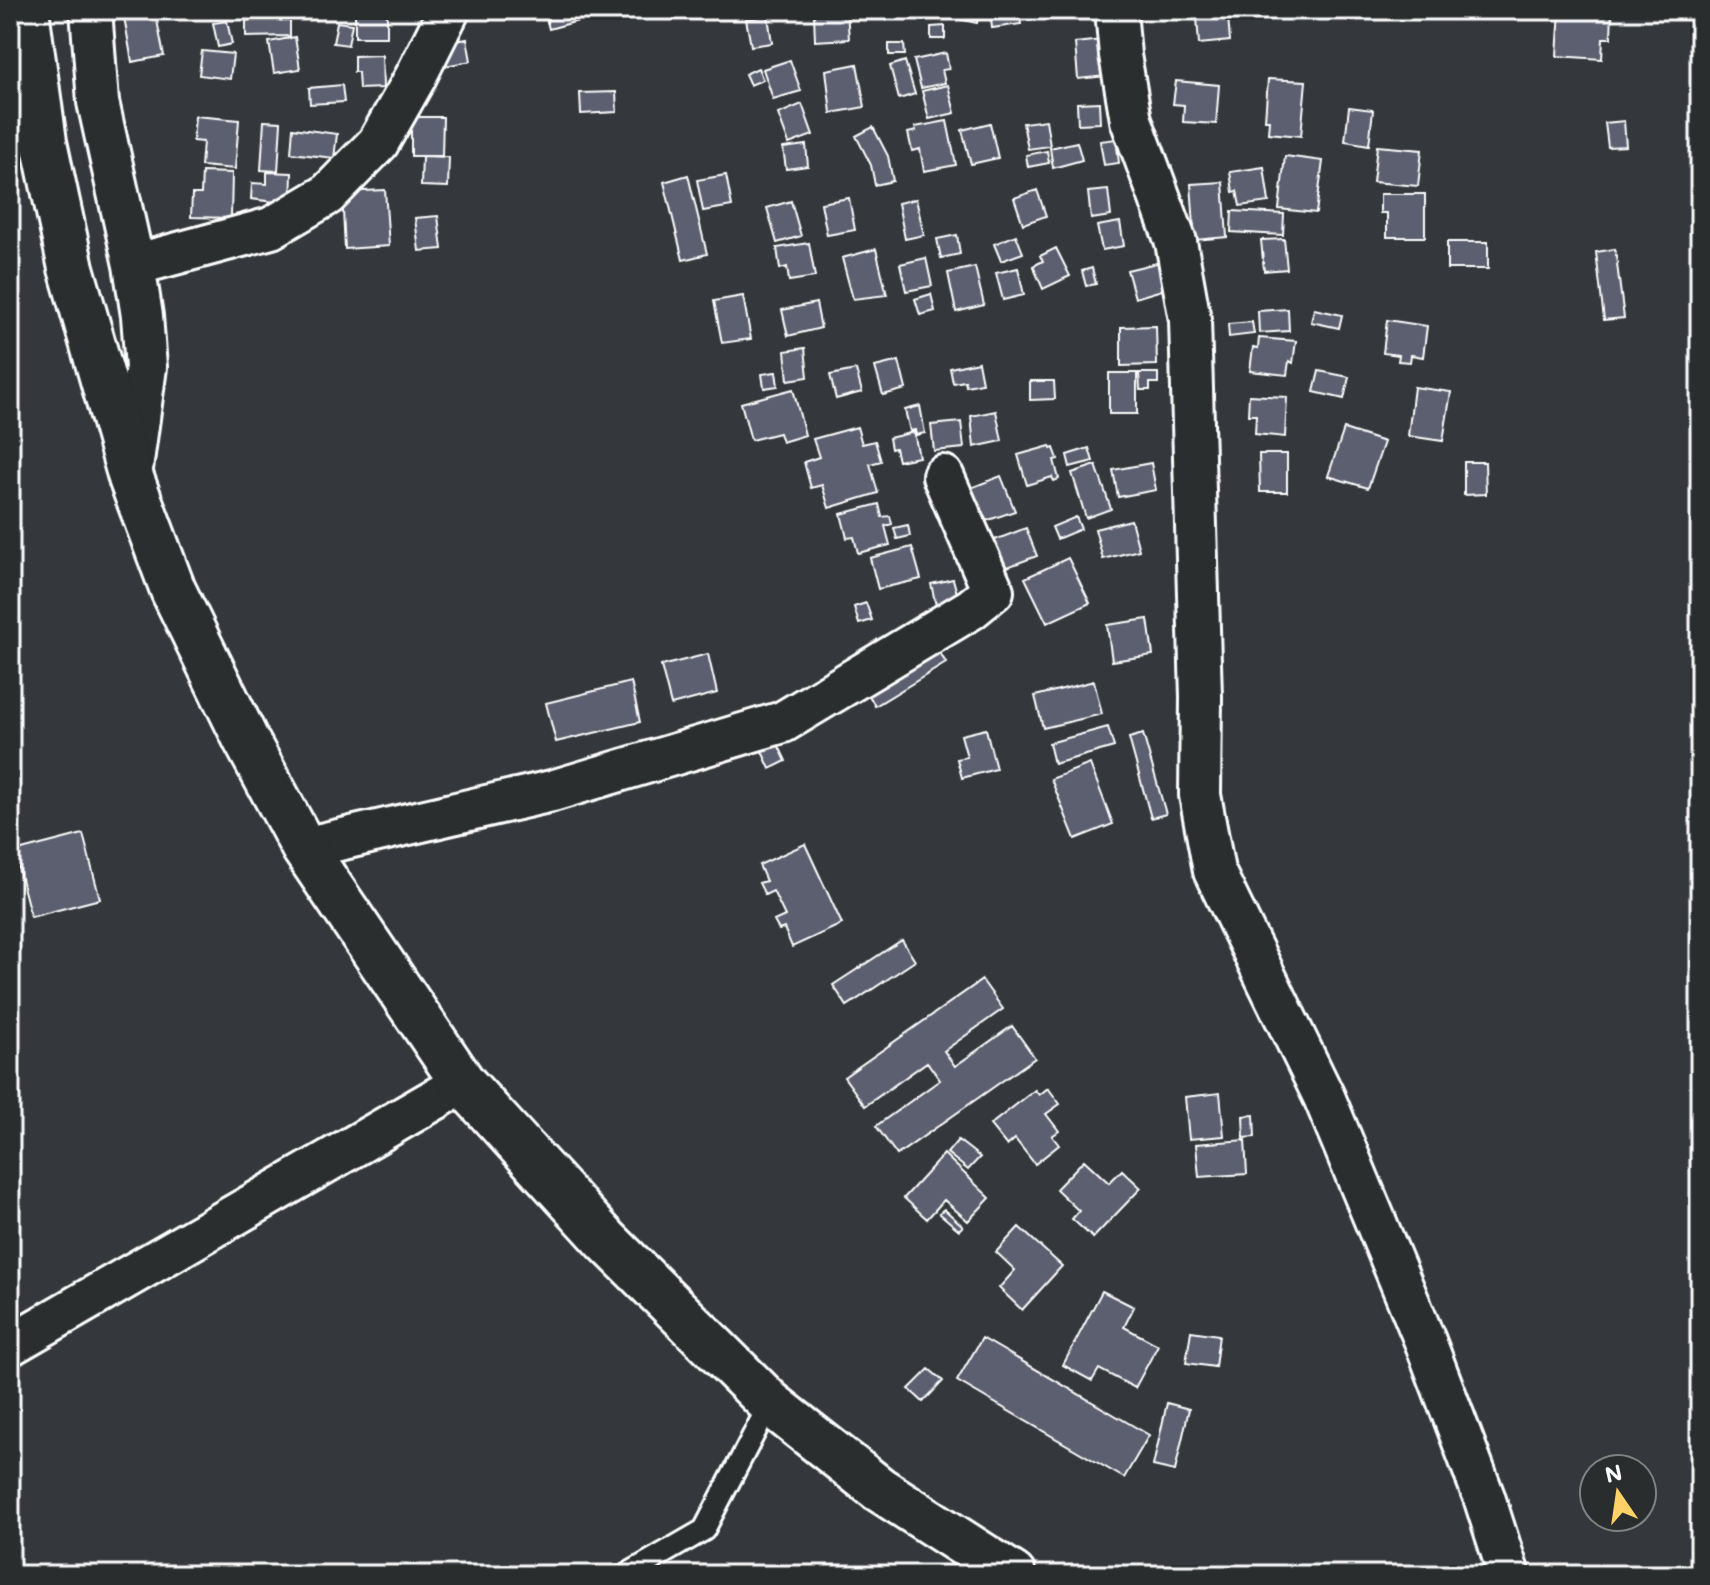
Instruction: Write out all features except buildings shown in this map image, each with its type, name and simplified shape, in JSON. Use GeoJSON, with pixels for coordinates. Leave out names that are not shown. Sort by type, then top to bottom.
{"type":"FeatureCollection","features":[{"type":"Feature","properties":{"kind":"main road"},"geometry":{"type":"LineString","coordinates":[[26,10],[44,142],[71,268],[131,478],[173,590],[246,740],[304,848],[463,1083],[606,1240],[770,1403],[879,1489],[1013,1575]]}},
{"type":"Feature","properties":{"kind":"street"},"geometry":{"type":"LineString","coordinates":[[91,10],[98,102],[134,265],[142,316],[146,367],[131,478]]}},
{"type":"Feature","properties":{"kind":"street"},"geometry":{"type":"LineString","coordinates":[[134,265],[271,228],[327,195],[378,143],[449,10]]}},
{"type":"Feature","properties":{"kind":"street"},"geometry":{"type":"LineString","coordinates":[[1112,11],[1131,120],[1176,242],[1190,320],[1200,666],[1200,795],[1214,871],[1324,1097],[1425,1341],[1484,1497],[1509,1575]]}},
{"type":"Feature","properties":{"kind":"street"},"geometry":{"type":"LineString","coordinates":[[304,848],[552,791],[783,722],[971,609],[993,591],[943,476]]}},
{"type":"Feature","properties":{"kind":"street"},"geometry":{"type":"LineString","coordinates":[[10,1345],[463,1083]]}},
{"type":"Feature","properties":{"kind":"lane"},"geometry":{"type":"LineString","coordinates":[[626,1575],[704,1530],[770,1403]]}}]}
